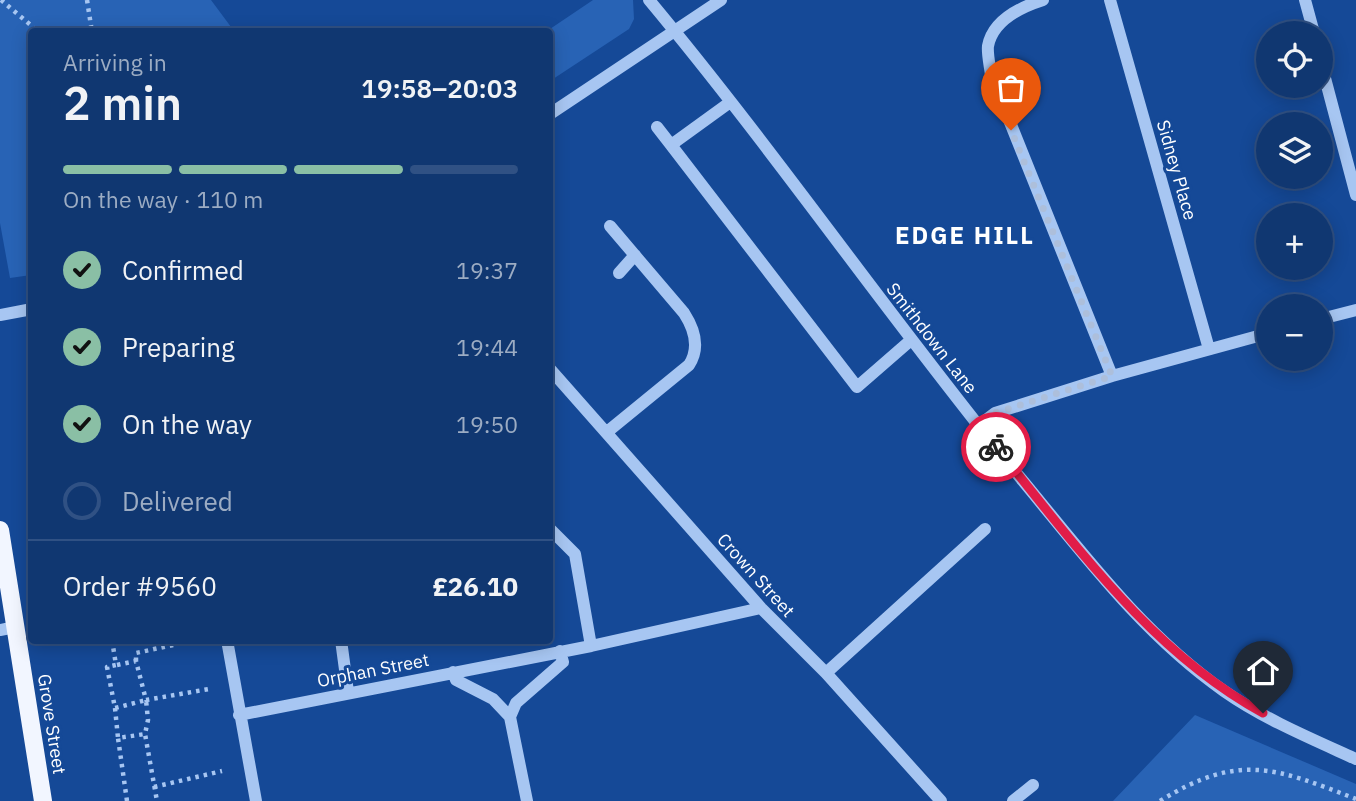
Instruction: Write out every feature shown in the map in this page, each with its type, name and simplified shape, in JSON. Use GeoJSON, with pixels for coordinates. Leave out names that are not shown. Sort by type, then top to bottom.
{"type":"FeatureCollection","features":[{"type":"Feature","properties":{"kind":"main road","name":"Grove Street"},"geometry":{"type":"LineString","coordinates":[[0,530],[8,629],[43,801]]}},
{"type":"Feature","properties":{"kind":"street","name":"Smithdown Lane"},"geometry":{"type":"LineString","coordinates":[[649,0],[978,426],[1115,592],[1169,646],[1225,692],[1356,759]]}},
{"type":"Feature","properties":{"kind":"street"},"geometry":{"type":"LineString","coordinates":[[553,112],[721,0]]}},
{"type":"Feature","properties":{"kind":"street"},"geometry":{"type":"LineString","coordinates":[[1043,0],[1019,8],[1004,19],[988,45],[991,75],[1112,376]]}},
{"type":"Feature","properties":{"kind":"street","name":"Sidney Place"},"geometry":{"type":"LineString","coordinates":[[1110,0],[1209,349]]}},
{"type":"Feature","properties":{"kind":"street"},"geometry":{"type":"LineString","coordinates":[[1305,0],[1311,21]]}},
{"type":"Feature","properties":{"kind":"street"},"geometry":{"type":"LineString","coordinates":[[1330,98],[1356,195]]}},
{"type":"Feature","properties":{"kind":"street"},"geometry":{"type":"LineString","coordinates":[[671,145],[729,103]]}},
{"type":"Feature","properties":{"kind":"street"},"geometry":{"type":"LineString","coordinates":[[657,127],[857,387],[911,340]]}},
{"type":"Feature","properties":{"kind":"street"},"geometry":{"type":"LineString","coordinates":[[607,432],[689,365],[695,355],[692,325],[610,226]]}},
{"type":"Feature","properties":{"kind":"street"},"geometry":{"type":"LineString","coordinates":[[619,273],[635,255]]}},
{"type":"Feature","properties":{"kind":"street"},"geometry":{"type":"LineString","coordinates":[[0,315],[28,310]]}},
{"type":"Feature","properties":{"kind":"street"},"geometry":{"type":"LineString","coordinates":[[1333,316],[1356,310]]}},
{"type":"Feature","properties":{"kind":"street"},"geometry":{"type":"LineString","coordinates":[[978,426],[995,413],[1112,376],[1256,336]]}},
{"type":"Feature","properties":{"kind":"street","name":"Crown Street"},"geometry":{"type":"LineString","coordinates":[[553,372],[761,608],[826,673],[941,801]]}},
{"type":"Feature","properties":{"kind":"street"},"geometry":{"type":"LineString","coordinates":[[826,673],[985,529]]}},
{"type":"Feature","properties":{"kind":"street"},"geometry":{"type":"LineString","coordinates":[[553,532],[575,554],[591,646]]}},
{"type":"Feature","properties":{"kind":"street","name":"Orphan Street"},"geometry":{"type":"LineString","coordinates":[[239,715],[591,646],[761,608]]}},
{"type":"Feature","properties":{"kind":"street"},"geometry":{"type":"LineString","coordinates":[[228,644],[256,801]]}},
{"type":"Feature","properties":{"kind":"street"},"geometry":{"type":"LineString","coordinates":[[342,644],[348,692]]}},
{"type":"Feature","properties":{"kind":"street"},"geometry":{"type":"LineString","coordinates":[[510,717],[516,703],[563,662],[560,651]]}},
{"type":"Feature","properties":{"kind":"street"},"geometry":{"type":"LineString","coordinates":[[453,672],[456,680],[493,699],[510,717],[527,801]]}},
{"type":"Feature","properties":{"kind":"street"},"geometry":{"type":"LineString","coordinates":[[1013,801],[1032,785]]}},
{"type":"Feature","properties":{"kind":"path"},"geometry":{"type":"LineString","coordinates":[[1,0],[34,28]]}},
{"type":"Feature","properties":{"kind":"path"},"geometry":{"type":"LineString","coordinates":[[87,0],[91,28]]}},
{"type":"Feature","properties":{"kind":"path"},"geometry":{"type":"LineString","coordinates":[[113,644],[116,665]]}},
{"type":"Feature","properties":{"kind":"path"},"geometry":{"type":"LineString","coordinates":[[157,801],[145,734],[148,720],[146,701],[136,653],[178,644]]}},
{"type":"Feature","properties":{"kind":"path"},"geometry":{"type":"LineString","coordinates":[[127,801],[107,667],[136,661]]}},
{"type":"Feature","properties":{"kind":"path"},"geometry":{"type":"LineString","coordinates":[[115,708],[209,689]]}},
{"type":"Feature","properties":{"kind":"path"},"geometry":{"type":"LineString","coordinates":[[118,738],[145,734]]}},
{"type":"Feature","properties":{"kind":"path"},"geometry":{"type":"LineString","coordinates":[[1160,801],[1180,789],[1219,774],[1250,768],[1277,770],[1356,799]]}},
{"type":"Feature","properties":{"kind":"path"},"geometry":{"type":"LineString","coordinates":[[154,787],[222,771]]}},
{"type":"Feature","properties":{"kind":"shaded area"},"geometry":{"type":"Polygon","coordinates":[[[0,0],[211,0],[232,28],[28,28],[28,275],[10,278],[0,223],[0,0]]]}},
{"type":"Feature","properties":{"kind":"shaded area"},"geometry":{"type":"Polygon","coordinates":[[[593,0],[633,0],[634,19],[629,29],[553,79],[551,28],[593,0]]]}},
{"type":"Feature","properties":{"kind":"shaded area"},"geometry":{"type":"Polygon","coordinates":[[[1195,715],[1356,784],[1356,801],[1113,801],[1195,715]]]}},
{"type":"Feature","properties":{"kind":"way so far"},"geometry":{"type":"LineString","coordinates":[[996,447],[978,426],[995,413],[1112,376],[1011,130]]}},
{"type":"Feature","properties":{"kind":"district","name":"EDGE HILL"},"geometry":{"type":"Point","coordinates":[965,235]}},
{"type":"Feature","properties":{"kind":"route"},"geometry":{"type":"LineString","coordinates":[[996,447],[1115,592],[1169,646],[1225,692],[1263,713]]}}]}
